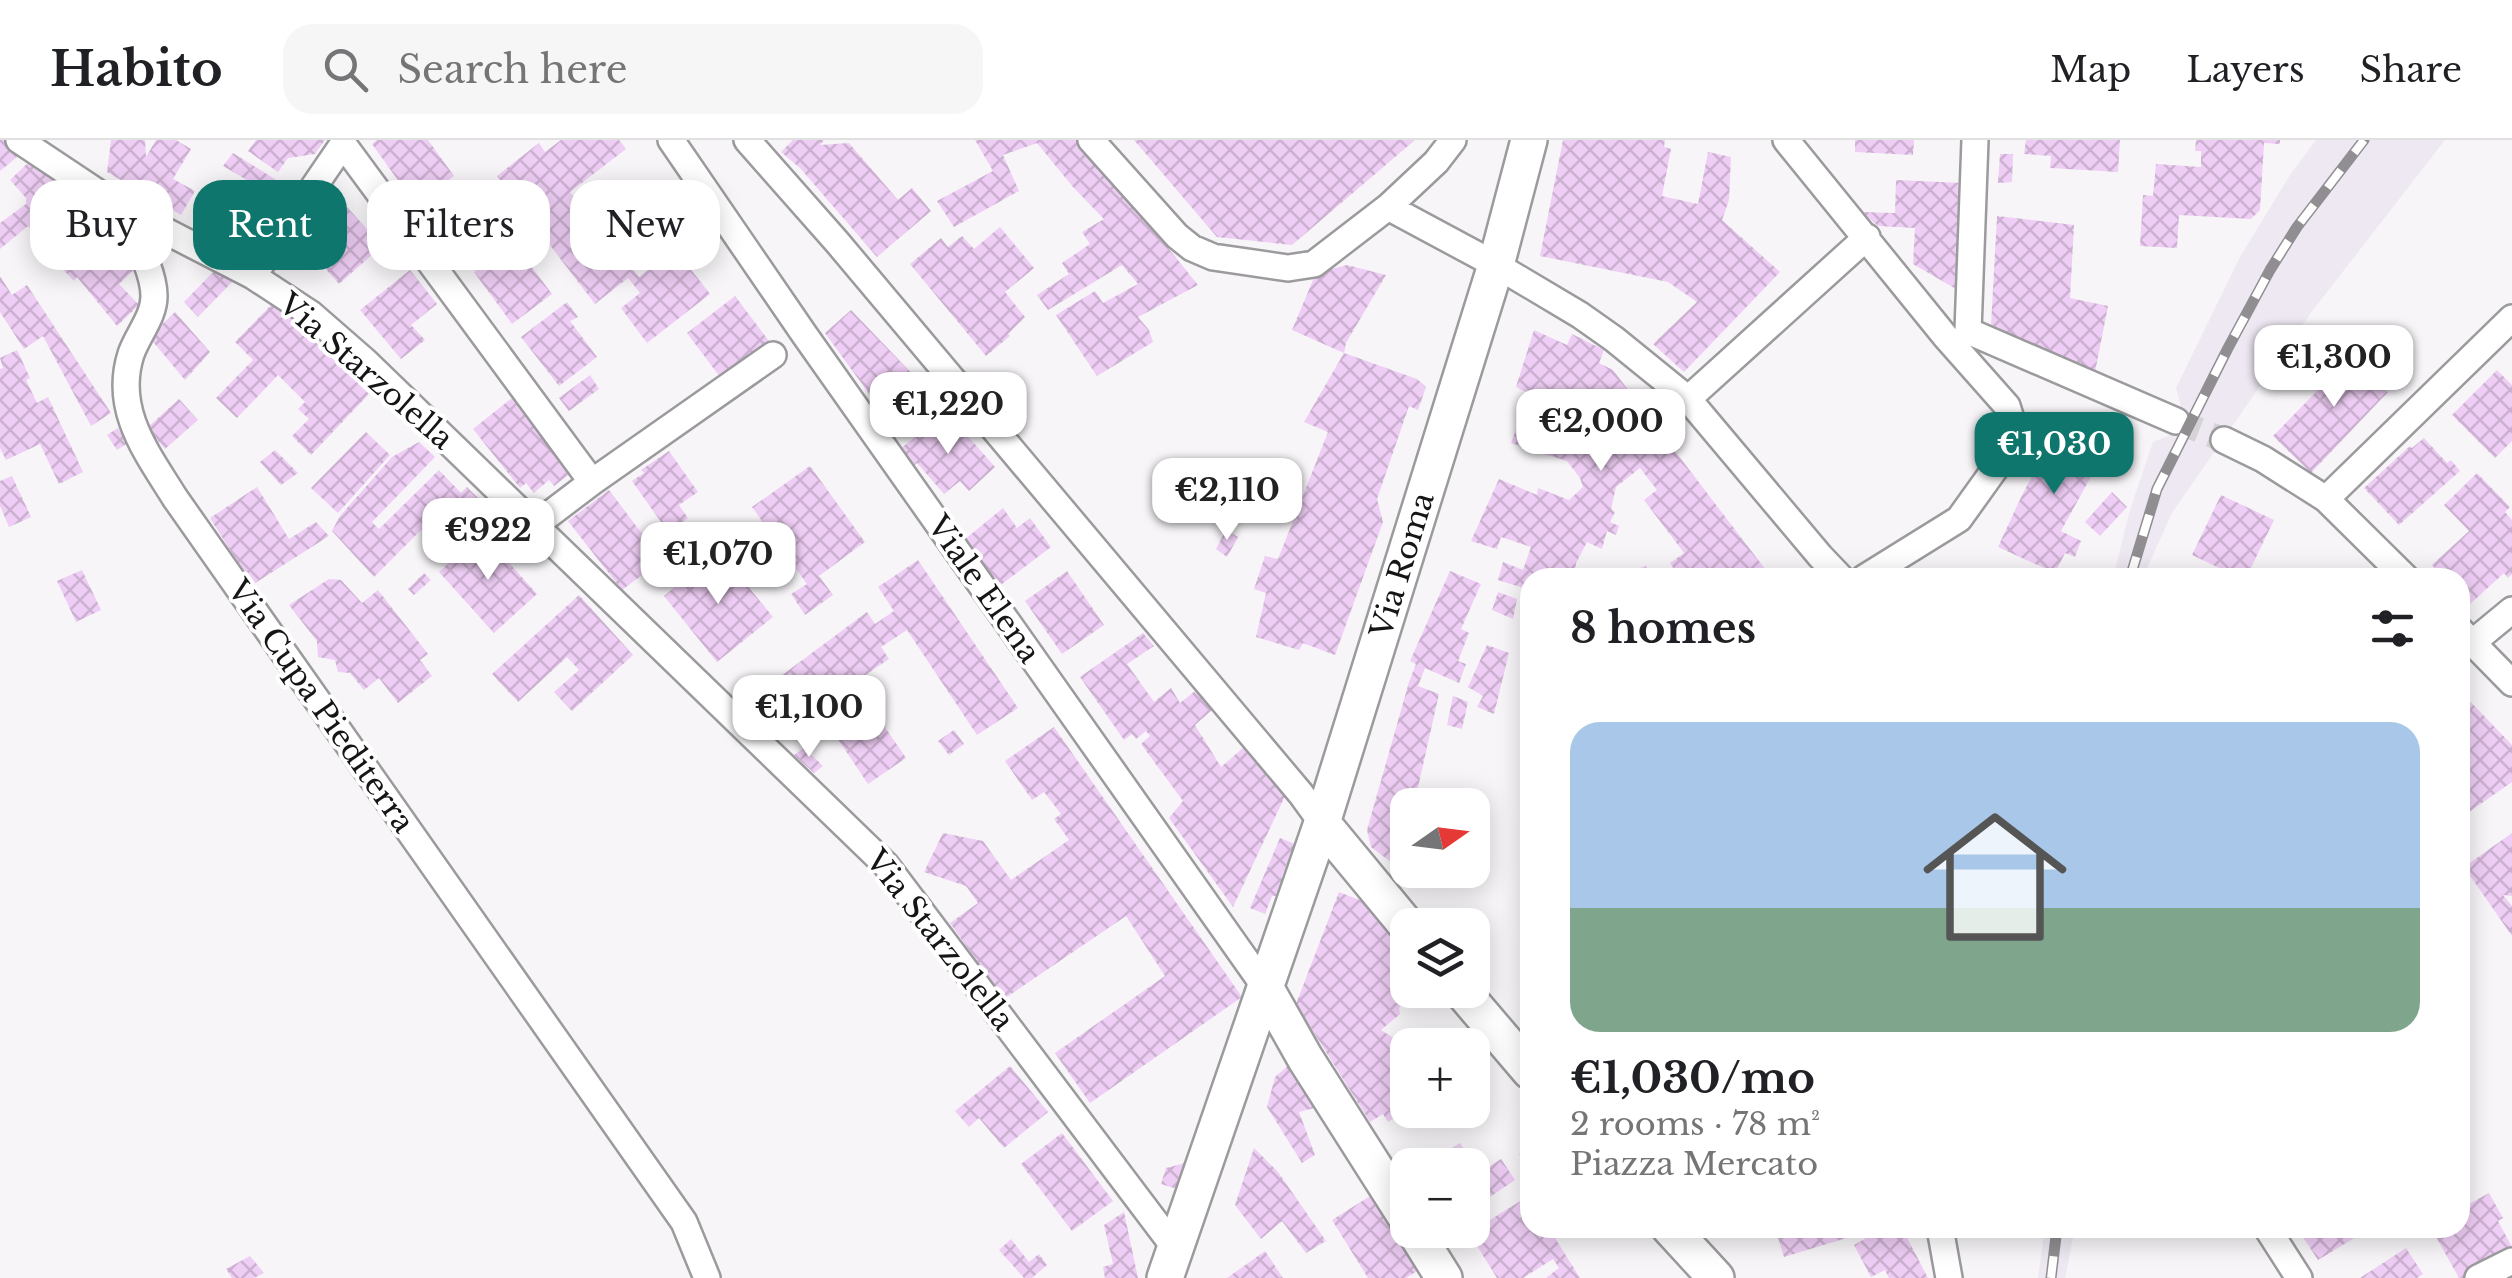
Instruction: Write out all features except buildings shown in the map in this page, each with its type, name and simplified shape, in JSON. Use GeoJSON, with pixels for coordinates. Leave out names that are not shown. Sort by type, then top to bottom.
{"type":"FeatureCollection","features":[{"type":"Feature","properties":{"kind":"main road","name":"Via Roma"},"geometry":{"type":"LineString","coordinates":[[1170,1263],[1322,823],[1496,265],[1530,140]]}},
{"type":"Feature","properties":{"kind":"main road"},"geometry":{"type":"LineString","coordinates":[[1322,823],[1392,908]]}},
{"type":"Feature","properties":{"kind":"main road"},"geometry":{"type":"LineString","coordinates":[[1265,987],[1390,1192]]}},
{"type":"Feature","properties":{"kind":"main road"},"geometry":{"type":"LineString","coordinates":[[1476,1008],[1520,1059]]}},
{"type":"Feature","properties":{"kind":"main road"},"geometry":{"type":"LineString","coordinates":[[1679,1238],[1716,1278]]}},
{"type":"Feature","properties":{"kind":"main road"},"geometry":{"type":"LineString","coordinates":[[1425,1248],[1444,1278]]}},
{"type":"Feature","properties":{"kind":"street"},"geometry":{"type":"LineString","coordinates":[[19,140],[80,180]]}},
{"type":"Feature","properties":{"kind":"street","name":"Viale Elena"},"geometry":{"type":"LineString","coordinates":[[670,140],[1265,987]]}},
{"type":"Feature","properties":{"kind":"street"},"geometry":{"type":"LineString","coordinates":[[748,140],[1322,823]]}},
{"type":"Feature","properties":{"kind":"street"},"geometry":{"type":"LineString","coordinates":[[1091,140],[1192,248],[1213,257],[1288,268],[1314,264],[1388,208],[1453,140]]}},
{"type":"Feature","properties":{"kind":"street"},"geometry":{"type":"LineString","coordinates":[[1786,140],[1867,237],[1956,334],[2007,406],[2017,438],[1960,518],[1880,568]]}},
{"type":"Feature","properties":{"kind":"street"},"geometry":{"type":"LineString","coordinates":[[1956,334],[1975,140]]}},
{"type":"Feature","properties":{"kind":"street"},"geometry":{"type":"LineString","coordinates":[[253,276],[346,142],[592,482]]}},
{"type":"Feature","properties":{"kind":"street"},"geometry":{"type":"LineString","coordinates":[[1388,208],[1580,314],[1688,399],[1822,567]]}},
{"type":"Feature","properties":{"kind":"street","name":"Via Starzolella"},"geometry":{"type":"LineString","coordinates":[[173,234],[253,276],[311,314],[352,350],[886,865],[1170,1263]]}},
{"type":"Feature","properties":{"kind":"street"},"geometry":{"type":"LineString","coordinates":[[1688,399],[1867,237]]}},
{"type":"Feature","properties":{"kind":"street","name":"Via Cupa Piediterra"},"geometry":{"type":"LineString","coordinates":[[148,270],[154,299],[126,373],[136,435],[174,498],[684,1222],[707,1278]]}},
{"type":"Feature","properties":{"kind":"street"},"geometry":{"type":"LineString","coordinates":[[2326,499],[2512,318]]}},
{"type":"Feature","properties":{"kind":"street"},"geometry":{"type":"LineString","coordinates":[[1956,334],[2176,420]]}},
{"type":"Feature","properties":{"kind":"street"},"geometry":{"type":"LineString","coordinates":[[534,526],[773,355]]}},
{"type":"Feature","properties":{"kind":"street"},"geometry":{"type":"LineString","coordinates":[[2224,440],[2263,459],[2326,499],[2396,568]]}},
{"type":"Feature","properties":{"kind":"street"},"geometry":{"type":"LineString","coordinates":[[2470,635],[2512,610]]}},
{"type":"Feature","properties":{"kind":"street"},"geometry":{"type":"LineString","coordinates":[[2470,641],[2512,683]]}},
{"type":"Feature","properties":{"kind":"street"},"geometry":{"type":"LineString","coordinates":[[1942,1238],[1949,1278]]}},
{"type":"Feature","properties":{"kind":"street"},"geometry":{"type":"LineString","coordinates":[[2274,1238],[2300,1278]]}},
{"type":"Feature","properties":{"kind":"street"},"geometry":{"type":"LineString","coordinates":[[2478,1278],[2512,1262]]}},
{"type":"Feature","properties":{"kind":"shaded area"},"geometry":{"type":"Polygon","coordinates":[[[2316,140],[2445,140],[2310,314],[2172,513],[2147,568],[2116,568],[2153,442],[2170,435],[2181,407],[2176,388],[2240,257],[2316,140]]]}},
{"type":"Feature","properties":{"kind":"shaded area"},"geometry":{"type":"Polygon","coordinates":[[[2044,1238],[2073,1238],[2065,1278],[2038,1278],[2044,1238]]]}},
{"type":"Feature","properties":{"kind":"tunnel"},"geometry":{"type":"LineString","coordinates":[[2176,421],[2224,440]]}},
{"type":"Feature","properties":{"kind":"railway"},"geometry":{"type":"LineString","coordinates":[[2133,568],[2157,489],[2270,270],[2297,227],[2364,140]]}},
{"type":"Feature","properties":{"kind":"railway"},"geometry":{"type":"LineString","coordinates":[[2051,1278],[2056,1238]]}}]}
